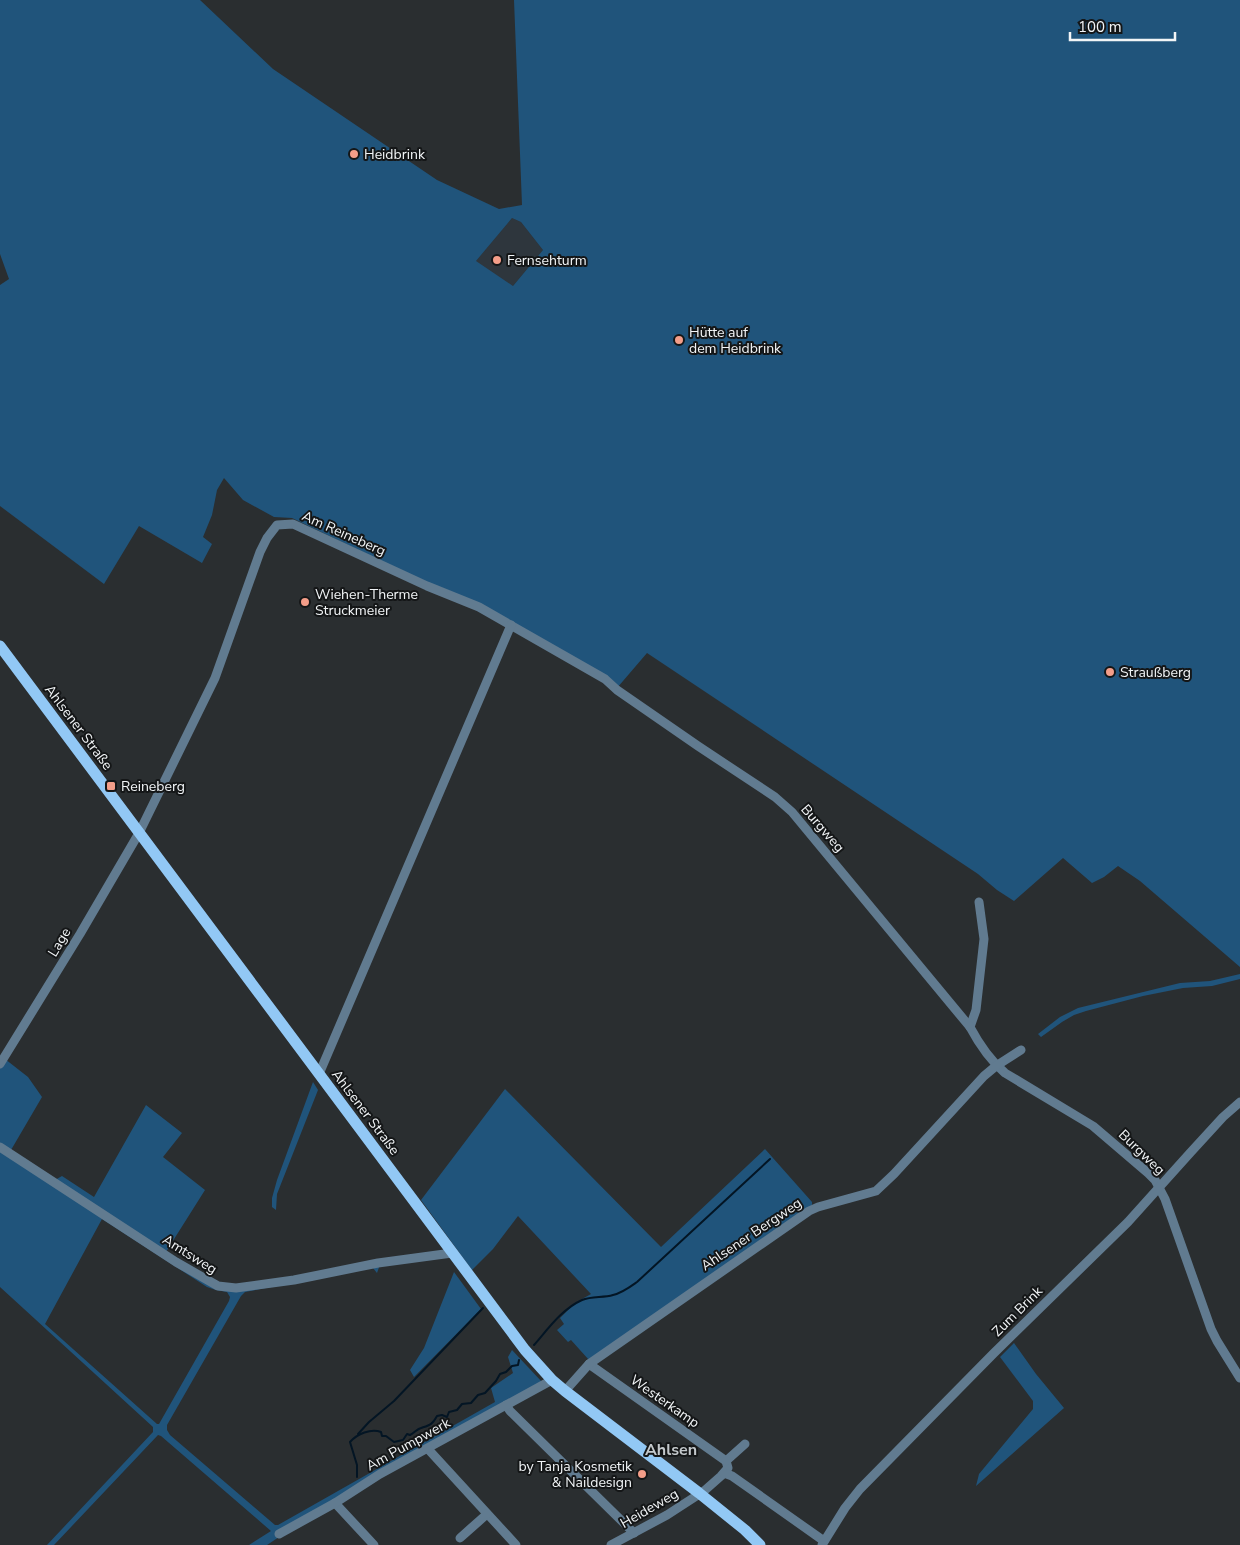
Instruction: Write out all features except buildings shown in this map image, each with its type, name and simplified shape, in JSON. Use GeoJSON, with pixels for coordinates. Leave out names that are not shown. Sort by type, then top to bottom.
{"type":"FeatureCollection","features":[{"type":"Feature","properties":{"kind":"main road","name":"Ahlsener Straße"},"geometry":{"type":"LineString","coordinates":[[0,646],[525,1350],[564,1391],[700,1494],[745,1530],[760,1545]]}},
{"type":"Feature","properties":{"kind":"street","name":"Am Reineberg"},"geometry":{"type":"LineString","coordinates":[[139,833],[215,678],[260,552],[267,538],[277,525],[293,524],[427,586],[479,607],[605,679],[617,690]]}},
{"type":"Feature","properties":{"kind":"street"},"geometry":{"type":"LineString","coordinates":[[319,1074],[511,625]]}},
{"type":"Feature","properties":{"kind":"street","name":"Burgweg"},"geometry":{"type":"LineString","coordinates":[[617,690],[775,797],[792,812],[970,1027],[996,1066],[1092,1126],[1155,1180],[1165,1200],[1211,1329],[1240,1378]]}},
{"type":"Feature","properties":{"kind":"street","name":"Lage"},"geometry":{"type":"LineString","coordinates":[[0,1064],[80,934],[139,833]]}},
{"type":"Feature","properties":{"kind":"street"},"geometry":{"type":"LineString","coordinates":[[970,1027],[976,1010],[984,940],[979,902]]}},
{"type":"Feature","properties":{"kind":"street","name":"Ahlsener Bergweg"},"geometry":{"type":"LineString","coordinates":[[564,1391],[589,1364],[809,1211],[818,1206],[876,1191],[984,1076],[1021,1050]]}},
{"type":"Feature","properties":{"kind":"street","name":"Zum Brink"},"geometry":{"type":"LineString","coordinates":[[823,1543],[845,1508],[860,1489],[1117,1232],[1223,1117],[1240,1102]]}},
{"type":"Feature","properties":{"kind":"street","name":"Amtsweg"},"geometry":{"type":"LineString","coordinates":[[0,1148],[212,1285],[236,1288],[294,1280],[378,1263],[452,1253]]}},
{"type":"Feature","properties":{"kind":"street","name":"Westerkamp"},"geometry":{"type":"LineString","coordinates":[[589,1364],[726,1461]]}},
{"type":"Feature","properties":{"kind":"street","name":"Am Pumpwerk"},"geometry":{"type":"LineString","coordinates":[[278,1534],[335,1503],[380,1474],[552,1380]]}},
{"type":"Feature","properties":{"kind":"street"},"geometry":{"type":"LineString","coordinates":[[506,1405],[634,1533]]}},
{"type":"Feature","properties":{"kind":"street"},"geometry":{"type":"LineString","coordinates":[[700,1494],[728,1468],[726,1461],[745,1444]]}},
{"type":"Feature","properties":{"kind":"street"},"geometry":{"type":"LineString","coordinates":[[428,1449],[516,1545]]}},
{"type":"Feature","properties":{"kind":"street"},"geometry":{"type":"LineString","coordinates":[[724,1472],[823,1543]]}},
{"type":"Feature","properties":{"kind":"street","name":"Heideweg"},"geometry":{"type":"LineString","coordinates":[[611,1545],[667,1515],[700,1494]]}},
{"type":"Feature","properties":{"kind":"street"},"geometry":{"type":"LineString","coordinates":[[335,1503],[374,1545]]}},
{"type":"Feature","properties":{"kind":"street"},"geometry":{"type":"LineString","coordinates":[[460,1538],[487,1514]]}},
{"type":"Feature","properties":{"kind":"shaded area"},"geometry":{"type":"Polygon","coordinates":[[[0,0],[200,0],[273,69],[437,180],[499,209],[522,205],[514,0],[1240,0],[1240,967],[1140,881],[1118,866],[1104,877],[1092,883],[1063,858],[1014,901],[978,874],[647,653],[617,688],[427,583],[292,518],[274,517],[243,500],[224,478],[217,490],[212,515],[203,537],[212,544],[202,563],[139,526],[104,584],[0,506],[0,285],[9,279],[0,254],[0,0]],[[512,218],[476,261],[513,286],[543,250],[521,222],[512,218]]]}},
{"type":"Feature","properties":{"kind":"shaded area"},"geometry":{"type":"Polygon","coordinates":[[[512,218],[521,222],[543,250],[513,286],[475,262],[512,218]]]}},
{"type":"Feature","properties":{"kind":"shaded area"},"geometry":{"type":"Polygon","coordinates":[[[1240,974],[1240,979],[1212,986],[1183,988],[1086,1011],[1074,1015],[1041,1037],[1038,1034],[1060,1017],[1078,1008],[1180,983],[1210,981],[1240,974]]]}},
{"type":"Feature","properties":{"kind":"shaded area"},"geometry":{"type":"Polygon","coordinates":[[[5,1059],[28,1077],[42,1097],[11,1150],[55,1180],[62,1176],[94,1197],[146,1105],[182,1133],[163,1157],[205,1190],[164,1255],[209,1285],[236,1289],[382,1259],[377,1273],[373,1268],[245,1292],[167,1425],[170,1435],[275,1525],[495,1402],[491,1388],[513,1373],[508,1357],[512,1350],[542,1382],[267,1545],[249,1545],[271,1531],[158,1435],[54,1545],[47,1545],[153,1432],[153,1427],[0,1287],[0,1067],[5,1059]],[[102,1219],[45,1324],[159,1424],[229,1301],[230,1297],[227,1292],[207,1287],[102,1219]]]}},
{"type":"Feature","properties":{"kind":"shaded area"},"geometry":{"type":"Polygon","coordinates":[[[313,1082],[318,1090],[277,1194],[276,1210],[272,1207],[272,1198],[277,1180],[313,1082]]]}},
{"type":"Feature","properties":{"kind":"shaded area"},"geometry":{"type":"Polygon","coordinates":[[[505,1089],[661,1247],[765,1149],[812,1202],[812,1205],[589,1360],[571,1340],[568,1342],[557,1330],[564,1324],[560,1318],[575,1303],[591,1294],[518,1216],[493,1249],[472,1270],[421,1200],[505,1089]]]}},
{"type":"Feature","properties":{"kind":"shaded area"},"geometry":{"type":"Polygon","coordinates":[[[454,1272],[481,1309],[414,1377],[410,1370],[424,1348],[454,1272]]]}},
{"type":"Feature","properties":{"kind":"shaded area"},"geometry":{"type":"Polygon","coordinates":[[[1014,1343],[1064,1408],[976,1486],[979,1474],[1033,1409],[1033,1401],[1000,1357],[1014,1343]]]}},
{"type":"Feature","properties":{"kind":"waterway"},"geometry":{"type":"LineString","coordinates":[[534,1345],[556,1320],[575,1304],[586,1299],[616,1294],[637,1282],[770,1159]]}},
{"type":"Feature","properties":{"kind":"waterway"},"geometry":{"type":"LineString","coordinates":[[358,1434],[394,1401],[483,1308]]}},
{"type":"Feature","properties":{"kind":"waterway"},"geometry":{"type":"LineString","coordinates":[[357,1477],[357,1465],[350,1442],[356,1436],[369,1431],[377,1431],[394,1442],[403,1440],[407,1434],[410,1435],[431,1424],[437,1416],[447,1417],[449,1412],[457,1410],[462,1404],[471,1403],[478,1395],[485,1393],[500,1374],[506,1372],[512,1366],[518,1365],[519,1360]]}},
{"type":"Feature","properties":{"kind":"place","name":"Heidbrink"},"geometry":{"type":"Point","coordinates":[354,154]}},
{"type":"Feature","properties":{"kind":"place","name":"Fernsehturm"},"geometry":{"type":"Point","coordinates":[497,260]}},
{"type":"Feature","properties":{"kind":"place","name":"Hütte auf dem Heidbrink"},"geometry":{"type":"Point","coordinates":[679,340]}},
{"type":"Feature","properties":{"kind":"place","name":"Wiehen-Therme Struckmeier"},"geometry":{"type":"Point","coordinates":[305,602]}},
{"type":"Feature","properties":{"kind":"place","name":"Straußberg"},"geometry":{"type":"Point","coordinates":[1110,672]}},
{"type":"Feature","properties":{"kind":"place","name":"Reineberg"},"geometry":{"type":"Point","coordinates":[111,786]}},
{"type":"Feature","properties":{"kind":"place","name":"by Tanja Kosmetik & Naildesign"},"geometry":{"type":"Point","coordinates":[642,1474]}},
{"type":"Feature","properties":{"kind":"district","name":"Ahlsen"},"geometry":{"type":"Point","coordinates":[671,1449]}}]}
